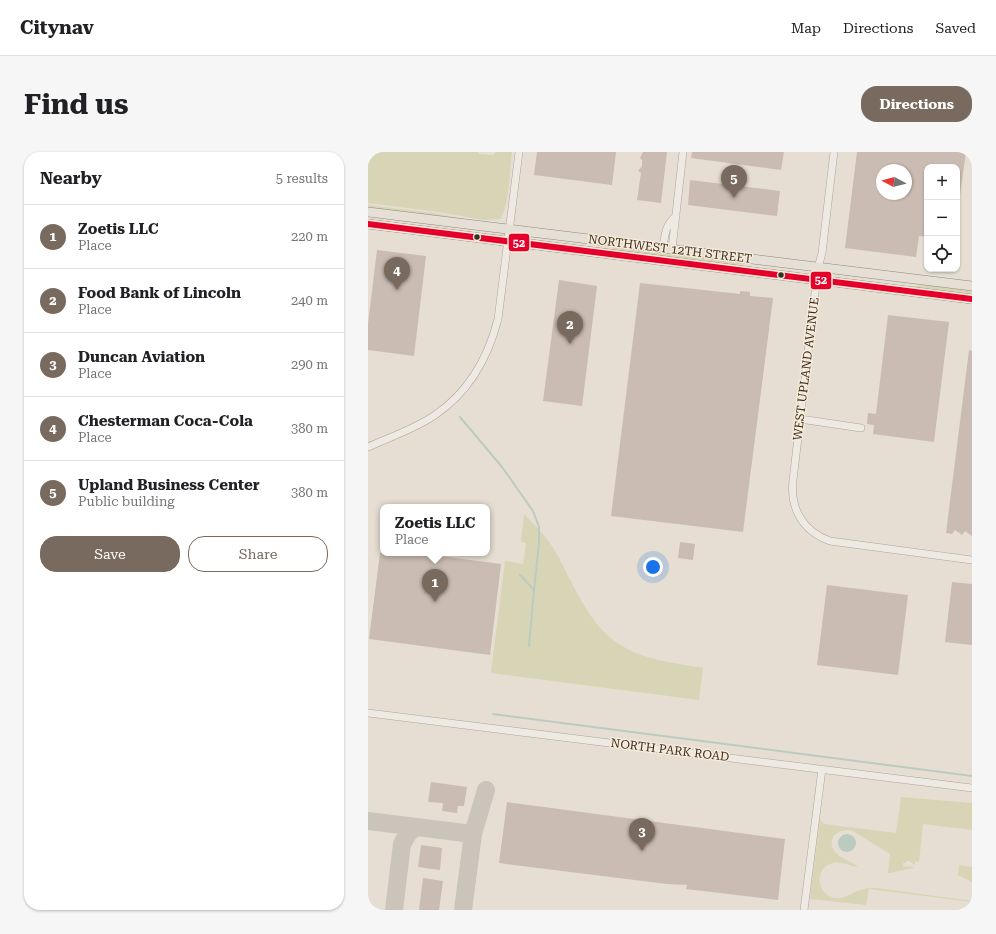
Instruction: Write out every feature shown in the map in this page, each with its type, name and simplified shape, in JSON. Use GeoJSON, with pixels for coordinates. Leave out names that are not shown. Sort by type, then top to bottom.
{"type":"FeatureCollection","features":[{"type":"Feature","properties":{"kind":"main road","name":"NORTHWEST 12TH STREET"},"geometry":{"type":"LineString","coordinates":[[368,212],[972,286]]}},
{"type":"Feature","properties":{"kind":"main road","name":"NORTHWEST 12TH STREET"},"geometry":{"type":"LineString","coordinates":[[368,224],[972,299]]}},
{"type":"Feature","properties":{"kind":"street"},"geometry":{"type":"LineString","coordinates":[[368,447],[414,427],[435,415],[451,402],[470,382],[484,361],[494,334],[500,309],[519,152]]}},
{"type":"Feature","properties":{"kind":"street"},"geometry":{"type":"LineString","coordinates":[[667,248],[676,216],[683,152]]}},
{"type":"Feature","properties":{"kind":"street","name":"WEST UPLAND AVENUE"},"geometry":{"type":"LineString","coordinates":[[834,152],[822,252],[818,268],[792,486],[793,502],[798,514],[806,526],[822,538],[832,542],[972,560]]}},
{"type":"Feature","properties":{"kind":"street"},"geometry":{"type":"LineString","coordinates":[[800,419],[861,428]]}},
{"type":"Feature","properties":{"kind":"street","name":"NORTH PARK ROAD"},"geometry":{"type":"LineString","coordinates":[[368,713],[972,788]]}},
{"type":"Feature","properties":{"kind":"street"},"geometry":{"type":"LineString","coordinates":[[804,910],[822,769]]}},
{"type":"Feature","properties":{"kind":"shaded area"},"geometry":{"type":"Polygon","coordinates":[[[368,152],[478,152],[479,154],[493,155],[496,152],[512,152],[509,187],[503,214],[500,219],[484,220],[439,212],[368,203],[368,152]]]}},
{"type":"Feature","properties":{"kind":"shaded area"},"geometry":{"type":"Polygon","coordinates":[[[368,205],[434,213],[481,222],[368,208],[368,205]]]}},
{"type":"Feature","properties":{"kind":"shaded area"},"geometry":{"type":"Polygon","coordinates":[[[613,247],[745,262],[745,264],[730,265],[613,250],[613,247]]]}},
{"type":"Feature","properties":{"kind":"shaded area"},"geometry":{"type":"Polygon","coordinates":[[[934,285],[972,289],[972,295],[914,287],[934,285]]]}},
{"type":"Feature","properties":{"kind":"shaded area"},"geometry":{"type":"Polygon","coordinates":[[[524,514],[552,546],[590,615],[600,628],[611,638],[633,652],[663,661],[703,668],[699,700],[491,673],[505,561],[523,564],[526,543],[521,542],[524,514]]]}},
{"type":"Feature","properties":{"kind":"shaded area"},"geometry":{"type":"Polygon","coordinates":[[[901,797],[972,803],[972,830],[923,824],[919,862],[915,861],[915,865],[909,861],[906,861],[906,863],[903,863],[903,866],[914,867],[890,873],[888,873],[890,854],[853,831],[840,831],[832,840],[833,849],[840,857],[858,867],[839,863],[833,863],[827,866],[820,875],[821,887],[824,892],[829,896],[838,898],[845,897],[863,889],[876,888],[972,902],[869,889],[866,905],[810,899],[820,819],[824,824],[896,833],[901,797]]]}},
{"type":"Feature","properties":{"kind":"shaded area"},"geometry":{"type":"Polygon","coordinates":[[[847,834],[853,837],[856,843],[853,849],[847,852],[841,849],[838,843],[841,837],[847,834]]]}},
{"type":"Feature","properties":{"kind":"shaded area"},"geometry":{"type":"Polygon","coordinates":[[[959,865],[972,867],[972,882],[958,875],[959,865]]]}},
{"type":"Feature","properties":{"kind":"building"},"geometry":{"type":"Polygon","coordinates":[[[537,152],[616,152],[612,185],[534,175],[537,152]]]}},
{"type":"Feature","properties":{"kind":"building"},"geometry":{"type":"Polygon","coordinates":[[[643,152],[667,152],[661,203],[637,200],[641,173],[638,171],[642,166],[642,160],[640,158],[643,152]]]}},
{"type":"Feature","properties":{"kind":"building"},"geometry":{"type":"Polygon","coordinates":[[[692,152],[784,152],[781,170],[691,158],[692,152]]]}},
{"type":"Feature","properties":{"kind":"building"},"geometry":{"type":"Polygon","coordinates":[[[857,152],[966,152],[960,195],[960,164],[924,164],[924,237],[919,236],[916,257],[845,248],[857,152]]]}},
{"type":"Feature","properties":{"kind":"building"},"geometry":{"type":"Polygon","coordinates":[[[690,180],[780,191],[777,216],[688,205],[690,180]]]}},
{"type":"Feature","properties":{"kind":"building"},"geometry":{"type":"Polygon","coordinates":[[[377,250],[426,256],[414,356],[368,350],[368,324],[377,250]]]}},
{"type":"Feature","properties":{"kind":"building"},"geometry":{"type":"Polygon","coordinates":[[[559,280],[597,286],[582,406],[543,401],[559,280]]]}},
{"type":"Feature","properties":{"kind":"building"},"geometry":{"type":"Polygon","coordinates":[[[640,283],[740,294],[740,291],[750,292],[750,296],[773,298],[743,532],[611,516],[640,283]]]}},
{"type":"Feature","properties":{"kind":"building"},"geometry":{"type":"Polygon","coordinates":[[[888,315],[949,322],[934,442],[873,434],[874,425],[867,424],[868,413],[876,414],[888,315]]]}},
{"type":"Feature","properties":{"kind":"building"},"geometry":{"type":"Polygon","coordinates":[[[969,350],[972,351],[972,536],[965,531],[962,535],[955,530],[952,534],[946,533],[969,350]]]}},
{"type":"Feature","properties":{"kind":"building"},"geometry":{"type":"Polygon","coordinates":[[[680,542],[695,544],[693,560],[678,558],[680,542]]]}},
{"type":"Feature","properties":{"kind":"building"},"geometry":{"type":"Polygon","coordinates":[[[380,553],[380,556],[440,556],[501,564],[490,655],[369,639],[380,553]]]}},
{"type":"Feature","properties":{"kind":"building"},"geometry":{"type":"Polygon","coordinates":[[[952,582],[972,584],[972,645],[945,642],[952,582]]]}},
{"type":"Feature","properties":{"kind":"building"},"geometry":{"type":"Polygon","coordinates":[[[827,585],[908,595],[898,675],[817,665],[827,585]]]}},
{"type":"Feature","properties":{"kind":"building"},"geometry":{"type":"Polygon","coordinates":[[[431,782],[467,787],[464,806],[458,806],[457,813],[442,811],[443,803],[428,802],[431,782]]]}},
{"type":"Feature","properties":{"kind":"building"},"geometry":{"type":"Polygon","coordinates":[[[507,802],[785,839],[778,900],[686,889],[687,885],[667,884],[499,863],[507,802]]]}},
{"type":"Feature","properties":{"kind":"building"},"geometry":{"type":"Polygon","coordinates":[[[421,845],[442,848],[440,870],[418,867],[421,845]]]}},
{"type":"Feature","properties":{"kind":"building"},"geometry":{"type":"Polygon","coordinates":[[[423,878],[443,881],[439,910],[419,910],[423,878]]]}},
{"type":"Feature","properties":{"kind":"waterway"},"geometry":{"type":"LineString","coordinates":[[460,417],[502,467],[533,511],[539,527],[539,544],[529,646]]}},
{"type":"Feature","properties":{"kind":"waterway"},"geometry":{"type":"LineString","coordinates":[[520,575],[534,590]]}},
{"type":"Feature","properties":{"kind":"waterway"},"geometry":{"type":"LineString","coordinates":[[493,714],[972,776]]}},
{"type":"Feature","properties":{"kind":"taxiway"},"geometry":{"type":"LineString","coordinates":[[463,910],[473,834],[486,790]]}},
{"type":"Feature","properties":{"kind":"taxiway"},"geometry":{"type":"LineString","coordinates":[[368,821],[473,834]]}},
{"type":"Feature","properties":{"kind":"taxiway"},"geometry":{"type":"LineString","coordinates":[[394,910],[402,844],[409,832],[417,827]]}},
{"type":"Feature","properties":{"kind":"transit line","name":"52"},"geometry":{"type":"LineString","coordinates":[[368,224],[972,299]]}},
{"type":"Feature","properties":{"kind":"place","name":"Upland Business Center"},"geometry":{"type":"Point","coordinates":[734,198]}},
{"type":"Feature","properties":{"kind":"place","name":"Chesterman Coca-Cola"},"geometry":{"type":"Point","coordinates":[397,290]}},
{"type":"Feature","properties":{"kind":"place","name":"Food Bank of Lincoln"},"geometry":{"type":"Point","coordinates":[570,344]}},
{"type":"Feature","properties":{"kind":"place","name":"Zoetis LLC"},"geometry":{"type":"Point","coordinates":[435,602]}},
{"type":"Feature","properties":{"kind":"place","name":"Duncan Aviation"},"geometry":{"type":"Point","coordinates":[642,851]}}]}
